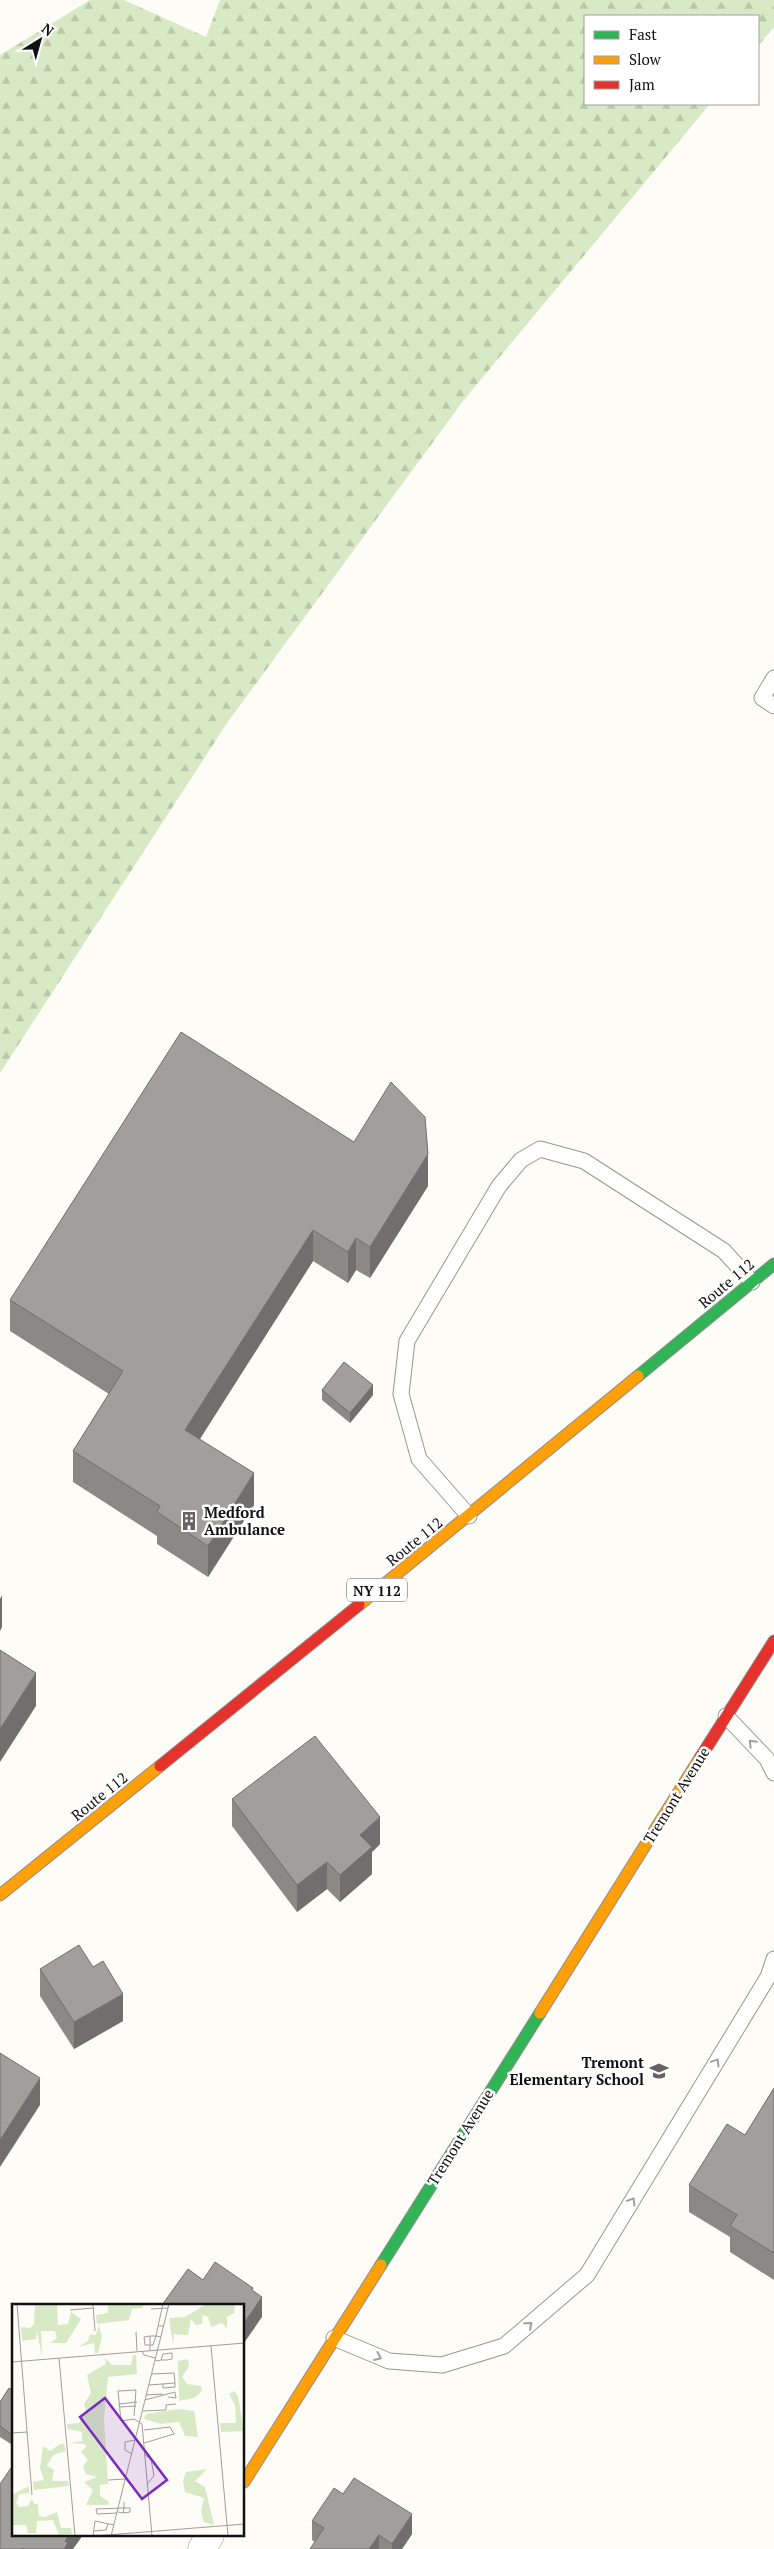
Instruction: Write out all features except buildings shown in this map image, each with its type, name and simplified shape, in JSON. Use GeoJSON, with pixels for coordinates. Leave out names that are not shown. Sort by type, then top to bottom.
{"type":"FeatureCollection","features":[{"type":"Feature","properties":{"kind":"main road","name":"Route 112"},"geometry":{"type":"LineString","coordinates":[[0,1895],[468,1516],[774,1264]]}},
{"type":"Feature","properties":{"kind":"main road","name":"Tremont Avenue"},"geometry":{"type":"LineString","coordinates":[[245,2480],[774,1641]]}},
{"type":"Feature","properties":{"kind":"street"},"geometry":{"type":"LineString","coordinates":[[202,2549],[209,2536]]}},
{"type":"Feature","properties":{"kind":"lane"},"geometry":{"type":"LineString","coordinates":[[774,678],[762,698],[774,706]]}},
{"type":"Feature","properties":{"kind":"lane"},"geometry":{"type":"LineString","coordinates":[[468,1516],[420,1459],[401,1394],[407,1342],[498,1186],[521,1160],[540,1149],[584,1161],[724,1251],[752,1282]]}},
{"type":"Feature","properties":{"kind":"lane"},"geometry":{"type":"LineString","coordinates":[[726,1716],[767,1759],[774,1773]]}},
{"type":"Feature","properties":{"kind":"lane"},"geometry":{"type":"LineString","coordinates":[[334,2338],[389,2361],[442,2364],[504,2346],[549,2308],[586,2275],[768,1977],[774,1959]]}},
{"type":"Feature","properties":{"kind":"green space"},"geometry":{"type":"Polygon","coordinates":[[[90,0],[124,0],[206,37],[220,0],[774,0],[774,27],[759,45],[759,15],[584,15],[584,105],[709,105],[463,401],[227,723],[0,1073],[0,55],[90,0]]]}},
{"type":"Feature","properties":{"kind":"traffic: fast"},"geometry":{"type":"LineString","coordinates":[[638,1376],[774,1264]]}},
{"type":"Feature","properties":{"kind":"traffic: fast"},"geometry":{"type":"LineString","coordinates":[[381,2265],[540,2013]]}},
{"type":"Feature","properties":{"kind":"traffic: slow"},"geometry":{"type":"LineString","coordinates":[[359,1605],[638,1376]]}},
{"type":"Feature","properties":{"kind":"traffic: slow"},"geometry":{"type":"LineString","coordinates":[[540,2013],[700,1758]]}},
{"type":"Feature","properties":{"kind":"traffic: slow"},"geometry":{"type":"LineString","coordinates":[[0,1895],[160,1766]]}},
{"type":"Feature","properties":{"kind":"traffic: slow"},"geometry":{"type":"LineString","coordinates":[[245,2480],[381,2265]]}},
{"type":"Feature","properties":{"kind":"traffic: jam"},"geometry":{"type":"LineString","coordinates":[[160,1766],[359,1605]]}},
{"type":"Feature","properties":{"kind":"traffic: jam"},"geometry":{"type":"LineString","coordinates":[[700,1758],[774,1641]]}},
{"type":"Feature","properties":{"kind":"place","name":"Medford Ambulance"},"geometry":{"type":"Point","coordinates":[189,1521]}},
{"type":"Feature","properties":{"kind":"place","name":"Tremont Elementary School"},"geometry":{"type":"Point","coordinates":[659,2071]}}]}
